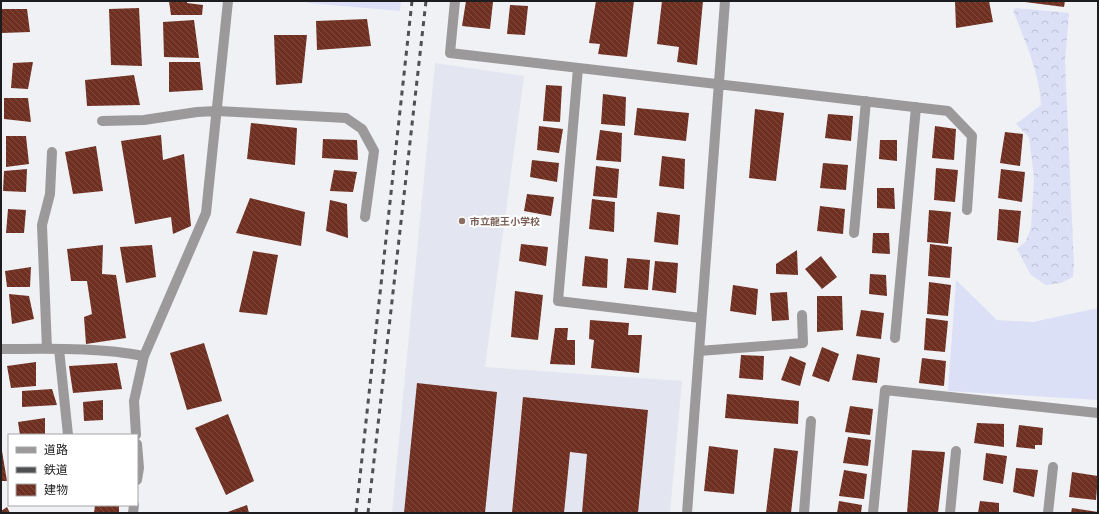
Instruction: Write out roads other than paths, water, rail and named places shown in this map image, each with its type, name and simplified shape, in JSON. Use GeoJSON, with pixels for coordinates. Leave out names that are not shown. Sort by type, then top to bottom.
{"type":"FeatureCollection","features":[{"type":"Feature","properties":{"kind":"street"},"geometry":{"type":"LineString","coordinates":[[136,434],[134,401],[144,356],[206,213],[228,1]]}},
{"type":"Feature","properties":{"kind":"street"},"geometry":{"type":"LineString","coordinates":[[455,1],[450,53],[948,111],[972,136],[967,210]]}},
{"type":"Feature","properties":{"kind":"street"},"geometry":{"type":"LineString","coordinates":[[687,513],[725,1]]}},
{"type":"Feature","properties":{"kind":"street"},"geometry":{"type":"LineString","coordinates":[[578,68],[558,300],[701,318]]}},
{"type":"Feature","properties":{"kind":"street"},"geometry":{"type":"LineString","coordinates":[[854,233],[866,101]]}},
{"type":"Feature","properties":{"kind":"street"},"geometry":{"type":"LineString","coordinates":[[895,338],[916,107]]}},
{"type":"Feature","properties":{"kind":"street"},"geometry":{"type":"LineString","coordinates":[[102,121],[144,120],[197,112],[217,111],[346,118],[362,129],[374,151],[365,217]]}},
{"type":"Feature","properties":{"kind":"street"},"geometry":{"type":"LineString","coordinates":[[48,349],[42,225],[50,194],[52,152]]}},
{"type":"Feature","properties":{"kind":"street"},"geometry":{"type":"LineString","coordinates":[[699,351],[803,343],[802,315]]}},
{"type":"Feature","properties":{"kind":"street"},"geometry":{"type":"LineString","coordinates":[[1,349],[120,351],[144,356]]}},
{"type":"Feature","properties":{"kind":"street"},"geometry":{"type":"LineString","coordinates":[[59,349],[68,434]]}},
{"type":"Feature","properties":{"kind":"street"},"geometry":{"type":"LineString","coordinates":[[873,513],[885,390],[1098,414]]}},
{"type":"Feature","properties":{"kind":"street"},"geometry":{"type":"LineString","coordinates":[[804,513],[811,421]]}},
{"type":"Feature","properties":{"kind":"street"},"geometry":{"type":"LineString","coordinates":[[950,513],[956,451]]}},
{"type":"Feature","properties":{"kind":"street"},"geometry":{"type":"LineString","coordinates":[[138,456],[138,474]]}},
{"type":"Feature","properties":{"kind":"street"},"geometry":{"type":"LineString","coordinates":[[1048,513],[1053,467]]}},
{"type":"Feature","properties":{"kind":"railway"},"geometry":{"type":"LineString","coordinates":[[356,513],[412,1]]}},
{"type":"Feature","properties":{"kind":"railway"},"geometry":{"type":"LineString","coordinates":[[368,513],[426,1]]}},
{"type":"Feature","properties":{"kind":"place","name":"市立龍王小学校"},"geometry":{"type":"Point","coordinates":[462,221]}}]}
